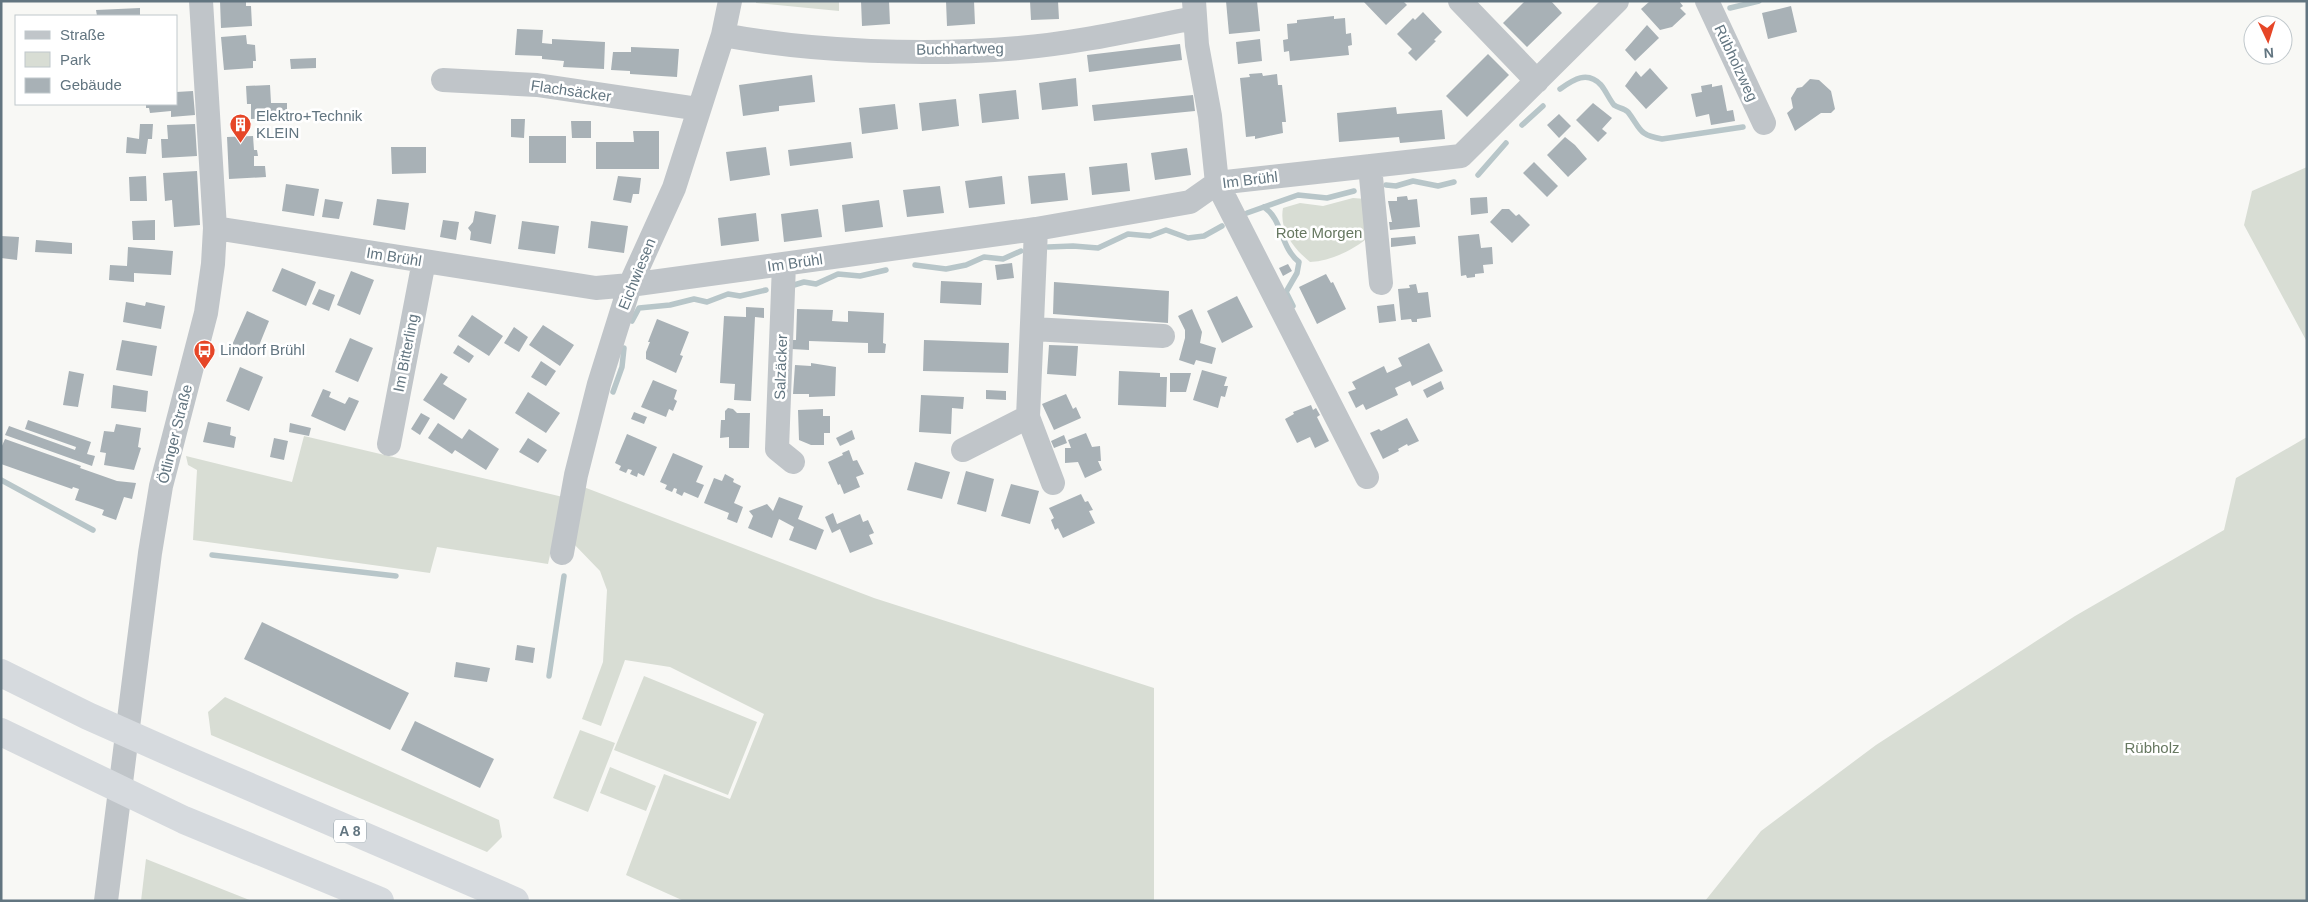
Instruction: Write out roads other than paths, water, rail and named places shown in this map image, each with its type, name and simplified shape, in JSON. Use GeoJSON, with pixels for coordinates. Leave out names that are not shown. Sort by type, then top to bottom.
{"type":"FeatureCollection","features":[{"type":"Feature","properties":{"kind":"highway","name":"A 8"},"geometry":{"type":"LineString","coordinates":[[1,673],[88,716],[515,901]]}},
{"type":"Feature","properties":{"kind":"highway"},"geometry":{"type":"LineString","coordinates":[[1,732],[184,820],[380,901]]}},
{"type":"Feature","properties":{"kind":"street","name":"Ötlinger Straße"},"geometry":{"type":"LineString","coordinates":[[106,901],[161,486],[206,313],[214,264],[215,228],[201,1]]}},
{"type":"Feature","properties":{"kind":"street","name":"Eichwiesen"},"geometry":{"type":"LineString","coordinates":[[562,553],[576,475],[597,393],[630,285],[674,188],[723,35],[730,1]]}},
{"type":"Feature","properties":{"kind":"street"},"geometry":{"type":"LineString","coordinates":[[1460,1],[1537,81]]}},
{"type":"Feature","properties":{"kind":"street","name":"Im Brühl"},"geometry":{"type":"LineString","coordinates":[[215,228],[596,288],[630,285],[1036,229],[1190,202],[1217,183],[1461,156],[1618,1]]}},
{"type":"Feature","properties":{"kind":"street","name":"Rübholzweg"},"geometry":{"type":"LineString","coordinates":[[1709,2],[1764,123]]}},
{"type":"Feature","properties":{"kind":"street","name":"Buchhartweg"},"geometry":{"type":"LineString","coordinates":[[723,35],[762,42],[851,49],[937,51],[1019,48],[1103,36],[1195,9]]}},
{"type":"Feature","properties":{"kind":"street"},"geometry":{"type":"LineString","coordinates":[[1195,9],[1197,45],[1210,116],[1217,183],[1367,477]]}},
{"type":"Feature","properties":{"kind":"street","name":"Flachsäcker"},"geometry":{"type":"LineString","coordinates":[[442,80],[537,85],[699,109]]}},
{"type":"Feature","properties":{"kind":"street"},"geometry":{"type":"LineString","coordinates":[[1370,166],[1381,283]]}},
{"type":"Feature","properties":{"kind":"street"},"geometry":{"type":"LineString","coordinates":[[1036,229],[1028,418],[1053,484]]}},
{"type":"Feature","properties":{"kind":"street","name":"Im Bitterling"},"geometry":{"type":"LineString","coordinates":[[389,444],[424,261]]}},
{"type":"Feature","properties":{"kind":"street","name":"Salzäcker"},"geometry":{"type":"LineString","coordinates":[[784,264],[777,449],[793,462]]}},
{"type":"Feature","properties":{"kind":"street"},"geometry":{"type":"LineString","coordinates":[[1032,329],[1163,336]]}},
{"type":"Feature","properties":{"kind":"street"},"geometry":{"type":"LineString","coordinates":[[963,450],[1028,418]]}},
{"type":"Feature","properties":{"kind":"waterway"},"geometry":{"type":"LineString","coordinates":[[1730,8],[1759,1]]}},
{"type":"Feature","properties":{"kind":"waterway"},"geometry":{"type":"LineString","coordinates":[[1560,89],[1580,78],[1585,77],[1596,80],[1603,87],[1614,105],[1628,112],[1644,133],[1662,139],[1743,127]]}},
{"type":"Feature","properties":{"kind":"waterway"},"geometry":{"type":"LineString","coordinates":[[1522,125],[1543,106]]}},
{"type":"Feature","properties":{"kind":"waterway"},"geometry":{"type":"LineString","coordinates":[[1478,175],[1506,143]]}},
{"type":"Feature","properties":{"kind":"waterway"},"geometry":{"type":"LineString","coordinates":[[1386,185],[1396,186],[1413,181],[1438,186],[1454,182]]}},
{"type":"Feature","properties":{"kind":"waterway"},"geometry":{"type":"LineString","coordinates":[[1247,213],[1298,195],[1327,198],[1354,191]]}},
{"type":"Feature","properties":{"kind":"waterway"},"geometry":{"type":"LineString","coordinates":[[1264,207],[1275,219],[1288,249],[1299,262],[1297,273],[1286,292],[1293,306]]}},
{"type":"Feature","properties":{"kind":"waterway"},"geometry":{"type":"LineString","coordinates":[[1048,247],[1098,248],[1128,234],[1150,236],[1166,230],[1188,238],[1204,236],[1222,226]]}},
{"type":"Feature","properties":{"kind":"waterway"},"geometry":{"type":"LineString","coordinates":[[915,265],[946,269],[966,265],[984,257],[1003,259],[1021,251]]}},
{"type":"Feature","properties":{"kind":"waterway"},"geometry":{"type":"LineString","coordinates":[[794,285],[804,282],[816,284],[838,274],[860,276],[886,270]]}},
{"type":"Feature","properties":{"kind":"waterway"},"geometry":{"type":"LineString","coordinates":[[632,321],[639,308],[670,305],[694,299],[707,302],[728,294],[740,296],[766,290]]}},
{"type":"Feature","properties":{"kind":"waterway"},"geometry":{"type":"LineString","coordinates":[[613,392],[622,367],[624,348]]}},
{"type":"Feature","properties":{"kind":"waterway"},"geometry":{"type":"LineString","coordinates":[[1,480],[93,530]]}},
{"type":"Feature","properties":{"kind":"waterway"},"geometry":{"type":"LineString","coordinates":[[212,555],[396,576]]}},
{"type":"Feature","properties":{"kind":"waterway"},"geometry":{"type":"LineString","coordinates":[[549,676],[564,576]]}},
{"type":"Feature","properties":{"kind":"place","name":"Elektro+Technik KLEIN"},"geometry":{"type":"Point","coordinates":[240,144]}},
{"type":"Feature","properties":{"kind":"place","name":"Lindorf Brühl"},"geometry":{"type":"Point","coordinates":[204,369]}},
{"type":"Feature","properties":{"kind":"park label","name":"Rote Morgen"},"geometry":{"type":"Point","coordinates":[1319,233]}},
{"type":"Feature","properties":{"kind":"park label","name":"Rübholz"},"geometry":{"type":"Point","coordinates":[2152,748]}}]}
